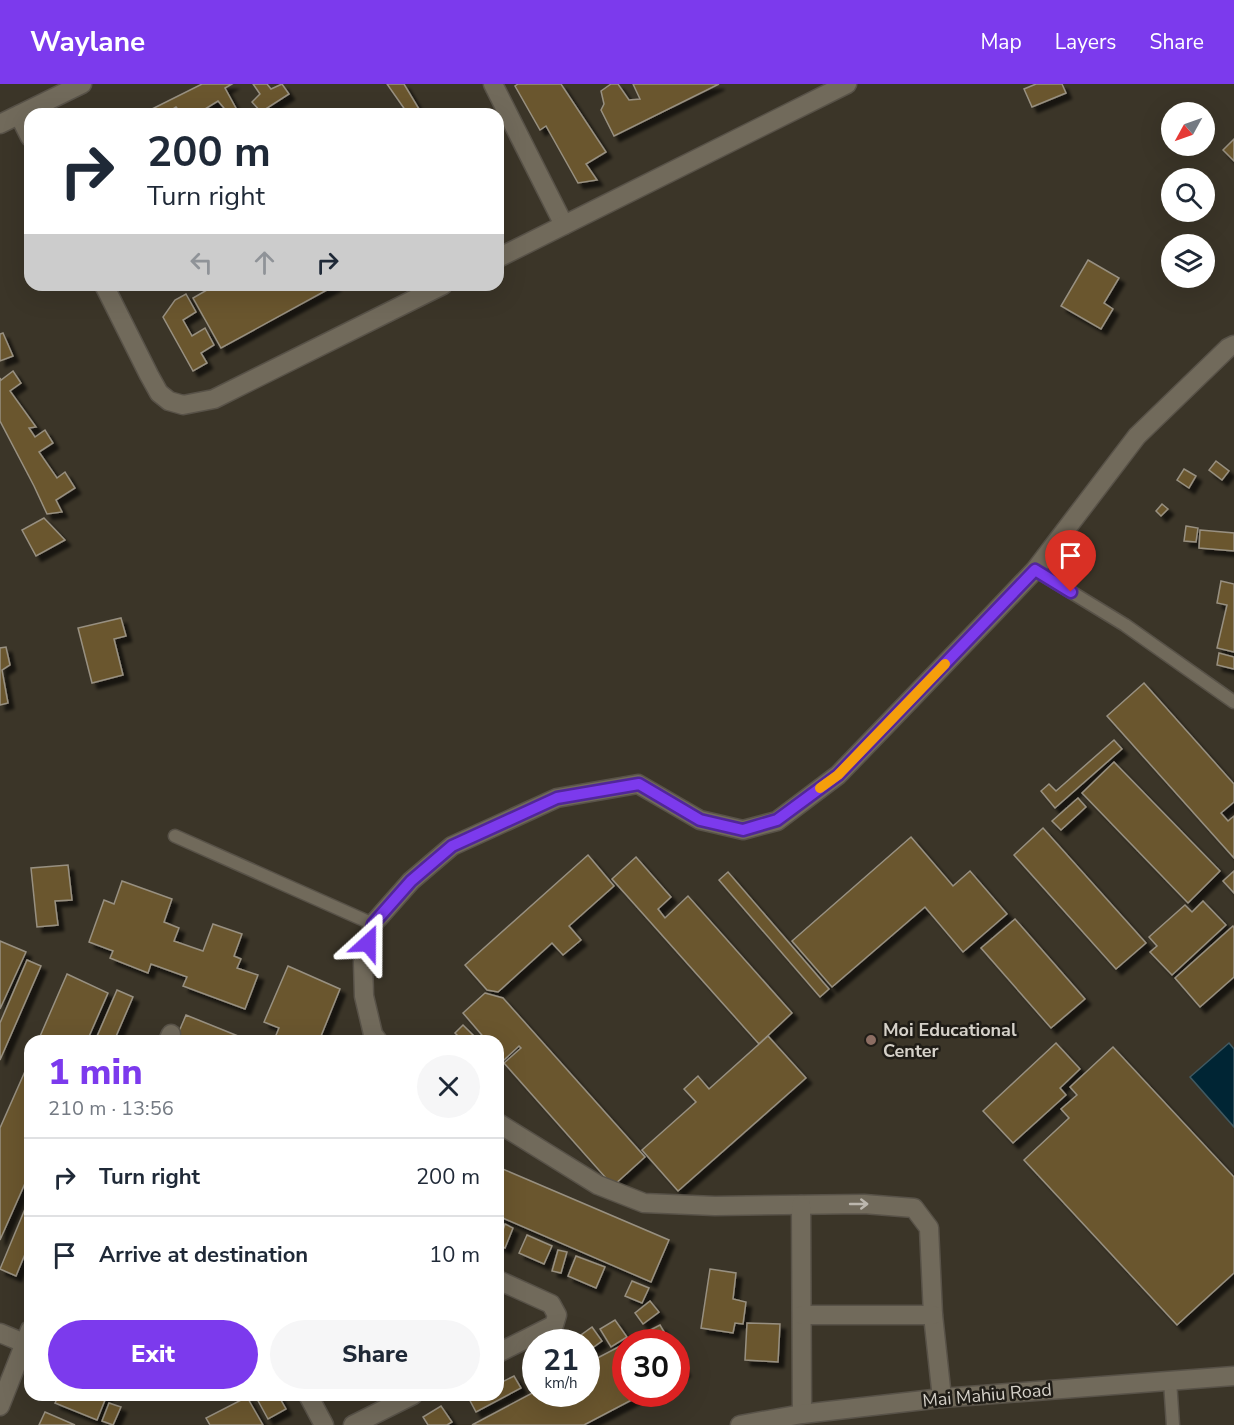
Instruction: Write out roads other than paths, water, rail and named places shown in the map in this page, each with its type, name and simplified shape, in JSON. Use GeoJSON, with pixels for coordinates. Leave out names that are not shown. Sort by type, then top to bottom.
{"type":"FeatureCollection","features":[{"type":"Feature","properties":{"kind":"street"},"geometry":{"type":"LineString","coordinates":[[35,108],[82,84]]}},
{"type":"Feature","properties":{"kind":"street"},"geometry":{"type":"LineString","coordinates":[[493,84],[564,225]]}},
{"type":"Feature","properties":{"kind":"street"},"geometry":{"type":"LineString","coordinates":[[504,255],[847,84]]}},
{"type":"Feature","properties":{"kind":"street"},"geometry":{"type":"LineString","coordinates":[[0,124],[24,113]]}},
{"type":"Feature","properties":{"kind":"street"},"geometry":{"type":"LineString","coordinates":[[19,116],[24,126]]}},
{"type":"Feature","properties":{"kind":"street"},"geometry":{"type":"LineString","coordinates":[[107,291],[159,393],[169,402],[183,405],[214,399],[431,291]]}},
{"type":"Feature","properties":{"kind":"street"},"geometry":{"type":"LineString","coordinates":[[374,1035],[364,996],[363,962],[373,924],[411,881],[452,846],[557,798],[639,784],[700,820],[743,830],[777,820],[838,775],[1035,570],[1137,436],[1228,348],[1234,345]]}},
{"type":"Feature","properties":{"kind":"street"},"geometry":{"type":"LineString","coordinates":[[504,1127],[598,1185],[644,1203],[715,1206],[864,1204],[914,1208],[929,1228],[933,1315],[942,1398]]}},
{"type":"Feature","properties":{"kind":"street"},"geometry":{"type":"LineString","coordinates":[[801,1205],[802,1414]]}},
{"type":"Feature","properties":{"kind":"street"},"geometry":{"type":"LineString","coordinates":[[504,1283],[551,1304],[557,1315],[554,1324],[504,1350]]}},
{"type":"Feature","properties":{"kind":"street"},"geometry":{"type":"LineString","coordinates":[[802,1314],[933,1315]]}},
{"type":"Feature","properties":{"kind":"street"},"geometry":{"type":"LineString","coordinates":[[0,1333],[24,1337]]}},
{"type":"Feature","properties":{"kind":"street"},"geometry":{"type":"LineString","coordinates":[[0,1406],[24,1345]]}},
{"type":"Feature","properties":{"kind":"street","name":"Mai Mahiu Road"},"geometry":{"type":"LineString","coordinates":[[740,1425],[802,1414],[942,1398],[1234,1376]]}},
{"type":"Feature","properties":{"kind":"street"},"geometry":{"type":"LineString","coordinates":[[311,1401],[324,1425]]}},
{"type":"Feature","properties":{"kind":"street"},"geometry":{"type":"LineString","coordinates":[[353,1425],[401,1401]]}},
{"type":"Feature","properties":{"kind":"lane"},"geometry":{"type":"LineString","coordinates":[[1035,570],[1125,625],[1234,702]]}},
{"type":"Feature","properties":{"kind":"lane"},"geometry":{"type":"LineString","coordinates":[[175,836],[373,924]]}},
{"type":"Feature","properties":{"kind":"lane"},"geometry":{"type":"LineString","coordinates":[[1170,1381],[1173,1425]]}},
{"type":"Feature","properties":{"kind":"water"},"geometry":{"type":"Polygon","coordinates":[[[1229,1043],[1234,1049],[1234,1127],[1190,1077],[1229,1043]]]}},
{"type":"Feature","properties":{"kind":"place","name":"Moi Educational Center"},"geometry":{"type":"Point","coordinates":[871,1040]}}]}
